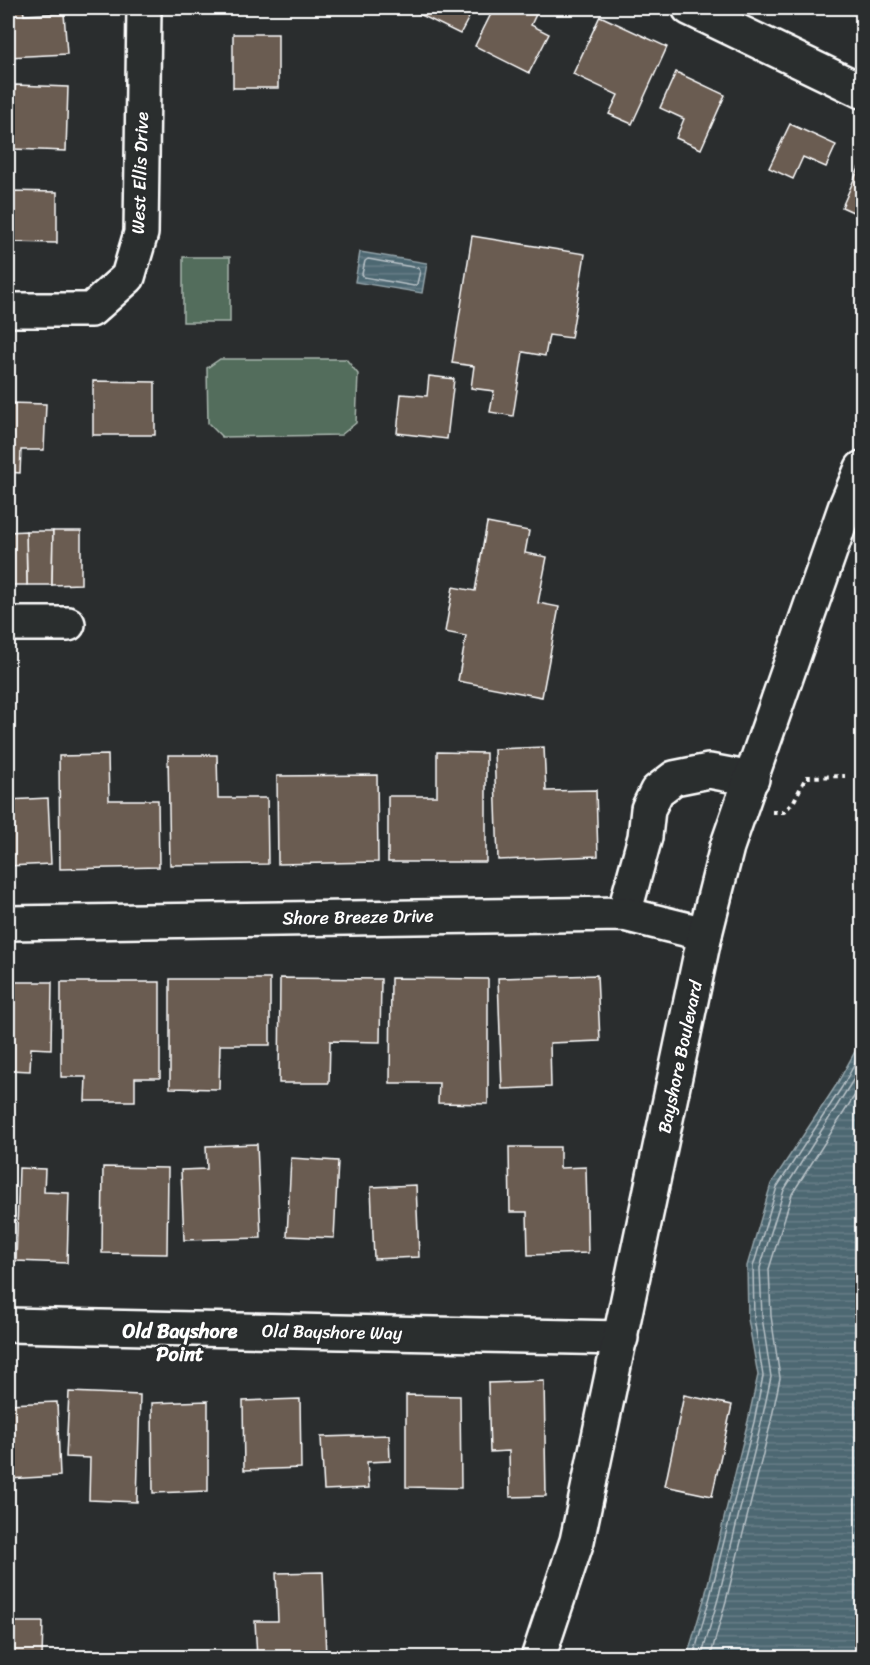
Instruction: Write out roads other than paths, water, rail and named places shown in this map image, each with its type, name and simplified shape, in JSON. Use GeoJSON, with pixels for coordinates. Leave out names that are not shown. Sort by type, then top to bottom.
{"type":"FeatureCollection","features":[{"type":"Feature","properties":{"kind":"street","name":"West Ellis Drive"},"geometry":{"type":"LineString","coordinates":[[8,310],[91,310],[128,277],[141,233],[144,8]]}},
{"type":"Feature","properties":{"kind":"street"},"geometry":{"type":"LineString","coordinates":[[689,8],[862,90]]}},
{"type":"Feature","properties":{"kind":"street","name":"Bayshore Boulevard"},"geometry":{"type":"LineString","coordinates":[[538,1658],[578,1540],[705,934],[727,847],[844,508],[862,468]]}},
{"type":"Feature","properties":{"kind":"street"},"geometry":{"type":"LineString","coordinates":[[8,624],[68,624]]}},
{"type":"Feature","properties":{"kind":"street"},"geometry":{"type":"LineString","coordinates":[[624,914],[645,837],[648,809],[657,791],[674,778],[710,771],[752,779]]}},
{"type":"Feature","properties":{"kind":"street","name":"Shore Breeze Drive"},"geometry":{"type":"LineString","coordinates":[[8,923],[624,914],[705,934]]}},
{"type":"Feature","properties":{"kind":"street","name":"Old Bayshore Way"},"geometry":{"type":"LineString","coordinates":[[8,1324],[621,1338]]}},
{"type":"Feature","properties":{"kind":"water"},"geometry":{"type":"Polygon","coordinates":[[[360,252],[427,263],[422,293],[355,282],[360,252]]]}},
{"type":"Feature","properties":{"kind":"water"},"geometry":{"type":"Polygon","coordinates":[[[862,1039],[862,1657],[687,1657],[705,1596],[758,1375],[748,1319],[747,1266],[771,1184],[837,1084],[862,1039]]]}},
{"type":"Feature","properties":{"kind":"district","name":"Old Bayshore Point"},"geometry":{"type":"Point","coordinates":[180,1342]}}]}
